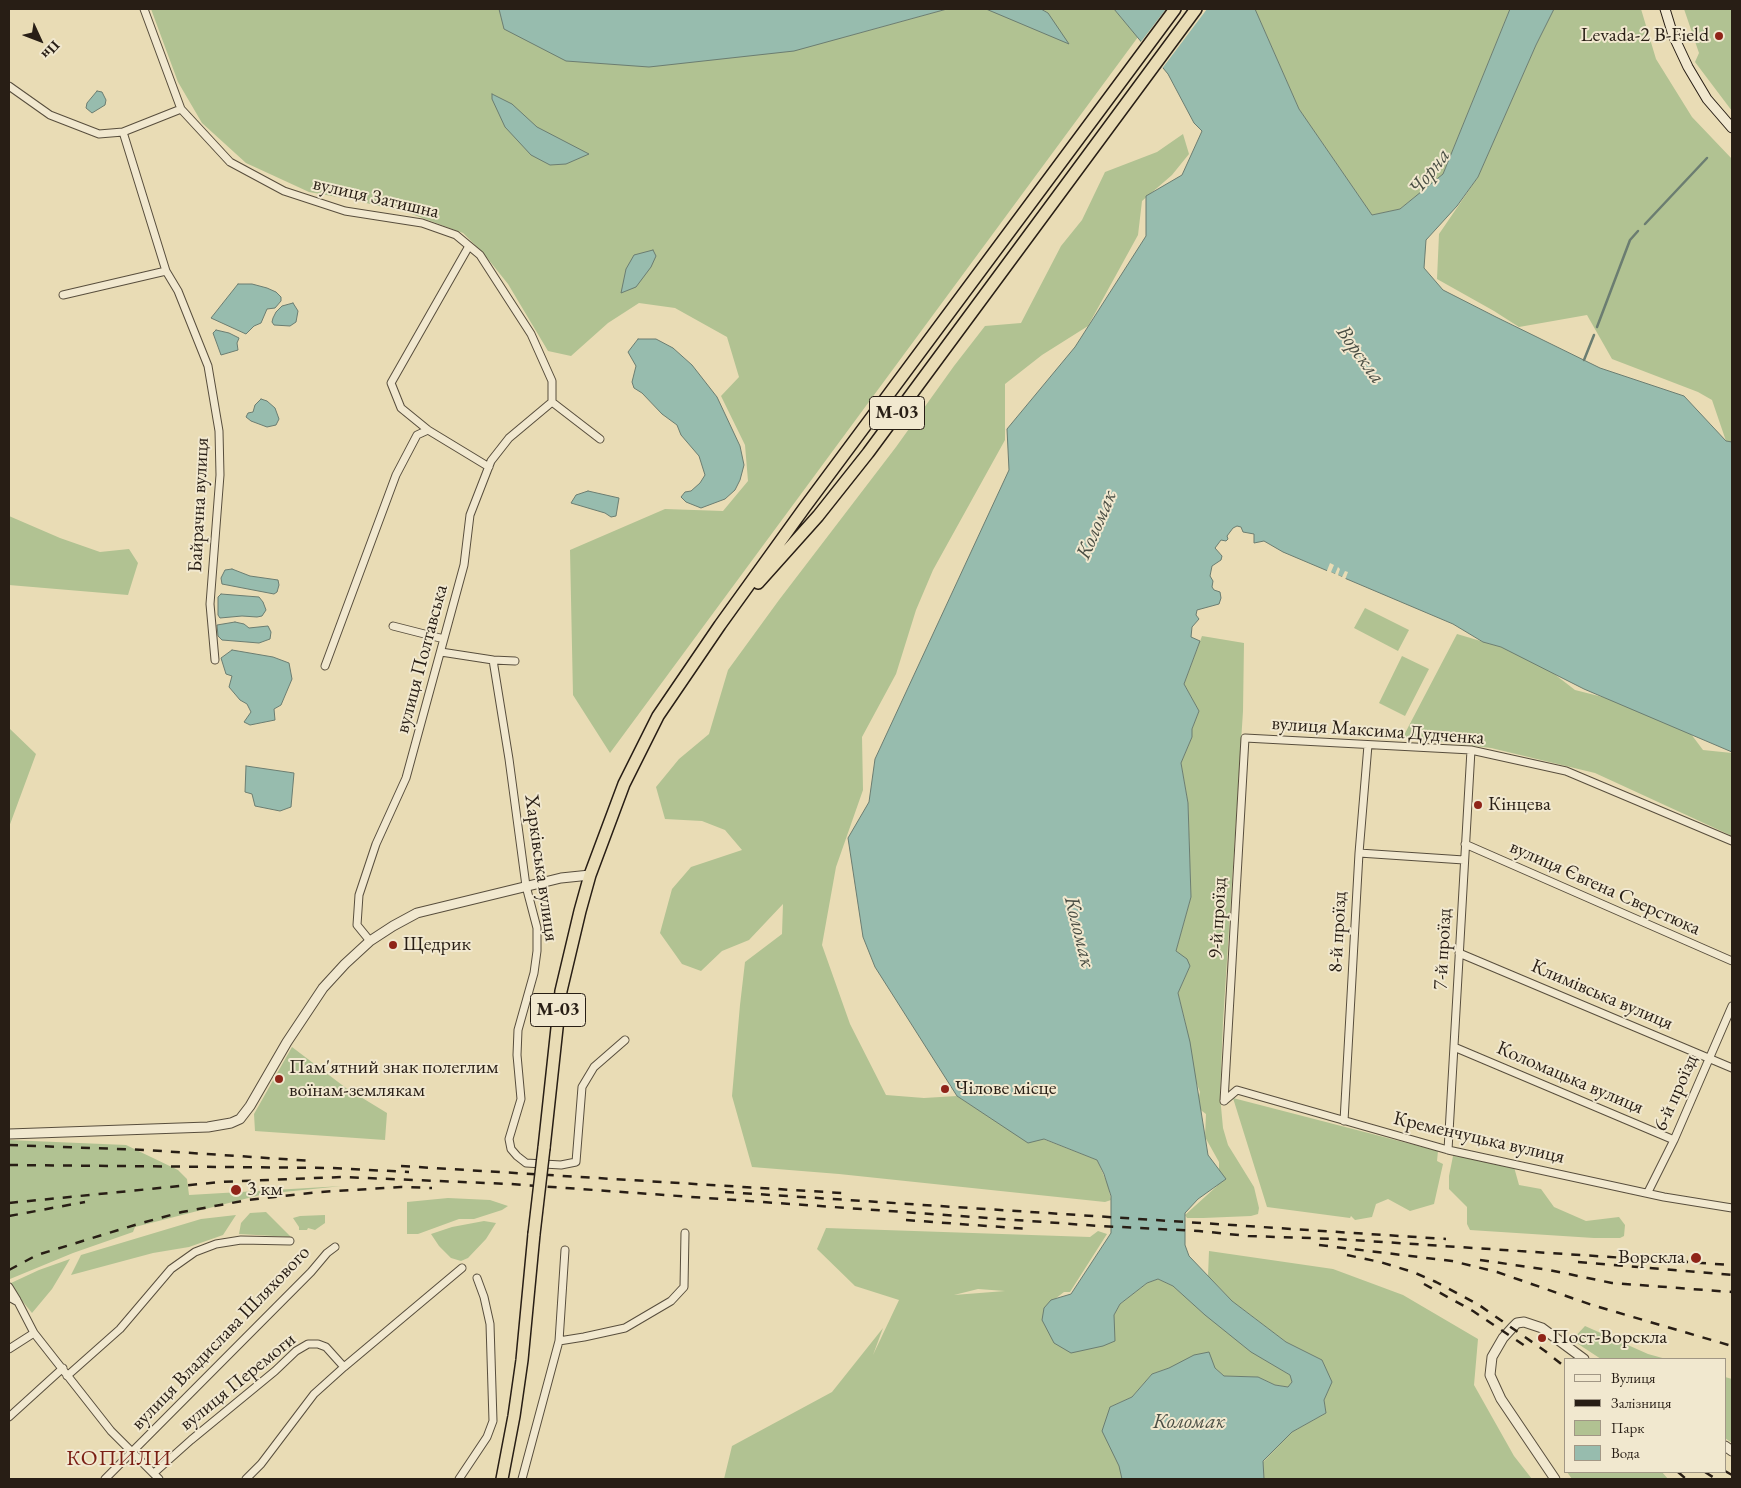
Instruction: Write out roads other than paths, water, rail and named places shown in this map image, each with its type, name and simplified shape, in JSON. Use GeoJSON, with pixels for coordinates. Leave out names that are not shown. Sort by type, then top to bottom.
{"type":"FeatureCollection","features":[{"type":"Feature","properties":{"kind":"highway","name":"М-03"},"geometry":{"type":"LineString","coordinates":[[502,1479],[514,1416],[520,1368],[552,1059],[561,992],[590,875],[624,784],[658,716],[720,625],[1175,9]]}},
{"type":"Feature","properties":{"kind":"highway","name":"М-03"},"geometry":{"type":"LineString","coordinates":[[720,625],[818,516],[1062,192],[1196,9]]}},
{"type":"Feature","properties":{"kind":"street"},"geometry":{"type":"LineString","coordinates":[[9,86],[50,116],[99,134],[123,132],[181,109],[144,9]]}},
{"type":"Feature","properties":{"kind":"street"},"geometry":{"type":"LineString","coordinates":[[1665,9],[1672,34],[1688,67],[1707,98],[1732,128]]}},
{"type":"Feature","properties":{"kind":"street","name":"вулиця Затишна"},"geometry":{"type":"LineString","coordinates":[[181,109],[230,162],[284,191],[345,211],[422,223],[456,235],[480,256],[531,334],[552,381],[552,402]]}},
{"type":"Feature","properties":{"kind":"street","name":"Байрачна вулиця"},"geometry":{"type":"LineString","coordinates":[[123,132],[166,271],[178,291],[208,366],[219,430],[220,475],[210,604],[215,660]]}},
{"type":"Feature","properties":{"kind":"street"},"geometry":{"type":"LineString","coordinates":[[469,246],[391,384],[401,408],[428,430],[489,467]]}},
{"type":"Feature","properties":{"kind":"street"},"geometry":{"type":"LineString","coordinates":[[63,295],[166,271]]}},
{"type":"Feature","properties":{"kind":"street"},"geometry":{"type":"LineString","coordinates":[[552,402],[600,439]]}},
{"type":"Feature","properties":{"kind":"street","name":"вулиця Полтавська"},"geometry":{"type":"LineString","coordinates":[[370,941],[357,925],[359,895],[376,844],[406,778],[464,565],[470,515],[491,461],[509,438],[552,402]]}},
{"type":"Feature","properties":{"kind":"street"},"geometry":{"type":"LineString","coordinates":[[325,666],[396,475],[416,436],[428,430]]}},
{"type":"Feature","properties":{"kind":"street"},"geometry":{"type":"LineString","coordinates":[[393,626],[444,639]]}},
{"type":"Feature","properties":{"kind":"street"},"geometry":{"type":"LineString","coordinates":[[441,652],[493,660],[514,661]]}},
{"type":"Feature","properties":{"kind":"street","name":"Харківська вулиця"},"geometry":{"type":"LineString","coordinates":[[493,660],[509,759],[526,886],[537,928],[537,951],[534,973],[518,1030],[517,1055],[521,1100],[509,1139],[511,1149],[526,1163],[561,1165],[576,1162],[582,1086],[594,1067],[625,1040]]}},
{"type":"Feature","properties":{"kind":"street","name":"вулиця Максима Дудченка"},"geometry":{"type":"LineString","coordinates":[[1245,738],[1470,750],[1566,771],[1732,841]]}},
{"type":"Feature","properties":{"kind":"street","name":"9-й проїзд"},"geometry":{"type":"LineString","coordinates":[[1224,1100],[1245,738]]}},
{"type":"Feature","properties":{"kind":"street","name":"8-й проїзд"},"geometry":{"type":"LineString","coordinates":[[1344,1121],[1359,853],[1368,744]]}},
{"type":"Feature","properties":{"kind":"street","name":"7-й проїзд"},"geometry":{"type":"LineString","coordinates":[[1448,1150],[1470,750]]}},
{"type":"Feature","properties":{"kind":"street","name":"вулиця Євгена Сверстюка"},"geometry":{"type":"LineString","coordinates":[[1465,844],[1732,961]]}},
{"type":"Feature","properties":{"kind":"street"},"geometry":{"type":"LineString","coordinates":[[1359,853],[1464,860]]}},
{"type":"Feature","properties":{"kind":"street"},"geometry":{"type":"LineString","coordinates":[[9,1134],[208,1127],[231,1123],[240,1119],[250,1106],[287,1042],[323,988],[344,964],[370,941],[417,913],[561,878],[590,875]]}},
{"type":"Feature","properties":{"kind":"street","name":"Климівська вулиця"},"geometry":{"type":"LineString","coordinates":[[1459,953],[1732,1068]]}},
{"type":"Feature","properties":{"kind":"street","name":"6-й проїзд"},"geometry":{"type":"LineString","coordinates":[[1648,1192],[1674,1140],[1732,1006]]}},
{"type":"Feature","properties":{"kind":"street","name":"Коломацька вулиця"},"geometry":{"type":"LineString","coordinates":[[1454,1047],[1674,1140]]}},
{"type":"Feature","properties":{"kind":"street","name":"Кременчуцька вулиця"},"geometry":{"type":"LineString","coordinates":[[1224,1100],[1237,1090],[1448,1150],[1664,1197],[1732,1208]]}},
{"type":"Feature","properties":{"kind":"street"},"geometry":{"type":"LineString","coordinates":[[559,1341],[625,1328],[671,1301],[684,1287],[685,1233]]}},
{"type":"Feature","properties":{"kind":"street"},"geometry":{"type":"LineString","coordinates":[[68,1376],[120,1329],[171,1268],[195,1252],[216,1244],[241,1240],[290,1242]]}},
{"type":"Feature","properties":{"kind":"street","name":"вулиця Владислава Шляхового"},"geometry":{"type":"LineString","coordinates":[[105,1479],[312,1272],[326,1253],[335,1247]]}},
{"type":"Feature","properties":{"kind":"street"},"geometry":{"type":"LineString","coordinates":[[522,1479],[559,1341],[565,1250]]}},
{"type":"Feature","properties":{"kind":"street"},"geometry":{"type":"LineString","coordinates":[[246,1479],[262,1464],[314,1394],[462,1268]]}},
{"type":"Feature","properties":{"kind":"street"},"geometry":{"type":"LineString","coordinates":[[459,1479],[487,1437],[493,1421],[490,1324],[484,1297],[477,1278]]}},
{"type":"Feature","properties":{"kind":"street"},"geometry":{"type":"LineString","coordinates":[[9,1287],[34,1333],[111,1431],[159,1479]]}},
{"type":"Feature","properties":{"kind":"street"},"geometry":{"type":"LineString","coordinates":[[9,1297],[18,1302]]}},
{"type":"Feature","properties":{"kind":"street"},"geometry":{"type":"LineString","coordinates":[[1555,1479],[1501,1399],[1490,1375],[1492,1357],[1503,1338],[1512,1328],[1517,1323],[1524,1322],[1542,1328],[1583,1358]]}},
{"type":"Feature","properties":{"kind":"street"},"geometry":{"type":"LineString","coordinates":[[9,1349],[34,1333]]}},
{"type":"Feature","properties":{"kind":"street","name":"вулиця Перемоги"},"geometry":{"type":"LineString","coordinates":[[154,1473],[296,1351],[308,1344],[318,1344],[326,1347],[344,1367]]}},
{"type":"Feature","properties":{"kind":"street"},"geometry":{"type":"LineString","coordinates":[[9,1417],[63,1368]]}},
{"type":"Feature","properties":{"kind":"water"},"geometry":{"type":"Polygon","coordinates":[[[499,9],[947,9],[794,51],[649,67],[566,61],[504,29],[499,9]]]}},
{"type":"Feature","properties":{"kind":"water"},"geometry":{"type":"Polygon","coordinates":[[[986,9],[1041,9],[1048,13],[1069,44],[986,9]]]}},
{"type":"Feature","properties":{"kind":"water","name":"Коломак"},"geometry":{"type":"Polygon","coordinates":[[[1114,9],[1255,9],[1299,109],[1372,215],[1400,209],[1443,174],[1510,9],[1554,9],[1536,45],[1478,177],[1457,206],[1426,240],[1424,268],[1443,290],[1496,317],[1600,368],[1684,396],[1726,441],[1732,442],[1732,752],[1584,689],[1501,647],[1483,642],[1453,624],[1283,552],[1264,541],[1254,543],[1254,534],[1243,532],[1241,527],[1233,528],[1227,536],[1228,539],[1226,541],[1221,540],[1215,548],[1222,556],[1221,560],[1212,566],[1210,576],[1213,581],[1212,587],[1220,592],[1221,598],[1219,604],[1197,610],[1196,615],[1199,619],[1192,627],[1191,637],[1200,641],[1184,684],[1199,711],[1192,729],[1192,737],[1181,763],[1188,803],[1191,897],[1176,951],[1187,959],[1190,966],[1178,993],[1190,1042],[1208,1155],[1226,1179],[1198,1199],[1185,1213],[1185,1245],[1189,1256],[1232,1301],[1286,1342],[1322,1360],[1332,1382],[1324,1400],[1326,1413],[1292,1432],[1263,1461],[1264,1479],[1122,1479],[1119,1466],[1102,1431],[1110,1407],[1132,1397],[1152,1374],[1169,1368],[1194,1355],[1209,1352],[1215,1368],[1224,1376],[1258,1377],[1275,1385],[1288,1387],[1292,1382],[1290,1375],[1251,1352],[1173,1286],[1158,1279],[1147,1283],[1120,1304],[1114,1315],[1115,1341],[1103,1346],[1071,1353],[1054,1343],[1042,1320],[1044,1308],[1051,1300],[1071,1294],[1111,1233],[1111,1196],[1104,1174],[1097,1160],[1044,1139],[1028,1143],[957,1096],[875,967],[863,937],[848,838],[869,802],[875,759],[1009,470],[1007,429],[1075,347],[1146,236],[1146,196],[1182,175],[1202,131],[1194,123],[1168,74],[1114,9]]]}},
{"type":"Feature","properties":{"kind":"water"},"geometry":{"type":"Polygon","coordinates":[[[97,91],[102,92],[106,100],[105,105],[92,113],[86,108],[87,103],[97,91]]]}},
{"type":"Feature","properties":{"kind":"water"},"geometry":{"type":"Polygon","coordinates":[[[492,94],[512,104],[537,127],[589,154],[566,164],[550,165],[531,155],[505,127],[492,99],[492,94]]]}},
{"type":"Feature","properties":{"kind":"water"},"geometry":{"type":"Polygon","coordinates":[[[653,250],[656,256],[651,267],[636,287],[621,293],[626,269],[634,255],[653,250]]]}},
{"type":"Feature","properties":{"kind":"water"},"geometry":{"type":"Polygon","coordinates":[[[238,284],[252,284],[267,288],[276,292],[281,297],[281,301],[275,308],[267,309],[261,323],[254,326],[246,334],[211,318],[238,284]]]}},
{"type":"Feature","properties":{"kind":"water"},"geometry":{"type":"Polygon","coordinates":[[[293,303],[298,311],[296,322],[290,326],[274,325],[272,322],[276,312],[282,306],[293,303]]]}},
{"type":"Feature","properties":{"kind":"water"},"geometry":{"type":"Polygon","coordinates":[[[216,330],[239,338],[237,343],[238,350],[221,355],[213,333],[216,330]]]}},
{"type":"Feature","properties":{"kind":"water"},"geometry":{"type":"Polygon","coordinates":[[[638,339],[656,339],[673,348],[692,365],[717,397],[740,446],[744,465],[735,490],[725,499],[701,508],[686,502],[681,497],[685,492],[691,491],[700,483],[705,475],[699,456],[681,435],[677,425],[634,388],[632,382],[636,366],[628,352],[638,339]]]}},
{"type":"Feature","properties":{"kind":"water"},"geometry":{"type":"Polygon","coordinates":[[[261,399],[267,401],[275,408],[279,419],[276,425],[267,427],[246,417],[248,413],[253,412],[255,405],[261,399]]]}},
{"type":"Feature","properties":{"kind":"water"},"geometry":{"type":"Polygon","coordinates":[[[588,491],[619,498],[616,516],[611,517],[605,513],[571,503],[576,495],[588,491]]]}},
{"type":"Feature","properties":{"kind":"water"},"geometry":{"type":"Polygon","coordinates":[[[232,569],[250,576],[278,580],[277,592],[274,594],[222,584],[221,578],[225,570],[232,569]]]}},
{"type":"Feature","properties":{"kind":"water"},"geometry":{"type":"Polygon","coordinates":[[[221,594],[259,597],[266,610],[262,616],[257,617],[220,618],[218,615],[218,597],[221,594]]]}},
{"type":"Feature","properties":{"kind":"water"},"geometry":{"type":"Polygon","coordinates":[[[235,622],[244,624],[249,628],[268,626],[271,632],[270,639],[259,643],[222,640],[218,636],[217,625],[235,622]]]}},
{"type":"Feature","properties":{"kind":"water"},"geometry":{"type":"Polygon","coordinates":[[[232,650],[273,657],[289,663],[292,679],[281,705],[274,709],[275,720],[250,725],[244,722],[251,712],[247,704],[240,700],[229,687],[232,676],[226,674],[221,658],[232,650]]]}},
{"type":"Feature","properties":{"kind":"water"},"geometry":{"type":"Polygon","coordinates":[[[246,766],[294,773],[291,807],[280,811],[255,806],[252,794],[245,792],[246,766]]]}},
{"type":"Feature","properties":{"kind":"waterway"},"geometry":{"type":"LineString","coordinates":[[1645,224],[1707,158]]}},
{"type":"Feature","properties":{"kind":"waterway"},"geometry":{"type":"LineString","coordinates":[[1597,327],[1630,240],[1638,231]]}},
{"type":"Feature","properties":{"kind":"waterway"},"geometry":{"type":"LineString","coordinates":[[1584,360],[1594,335]]}},
{"type":"Feature","properties":{"kind":"railway"},"geometry":{"type":"LineString","coordinates":[[9,1145],[146,1150],[313,1161]]}},
{"type":"Feature","properties":{"kind":"railway"},"geometry":{"type":"LineString","coordinates":[[9,1165],[332,1168],[409,1172]]}},
{"type":"Feature","properties":{"kind":"railway"},"geometry":{"type":"LineString","coordinates":[[401,1166],[842,1193]]}},
{"type":"Feature","properties":{"kind":"railway"},"geometry":{"type":"LineString","coordinates":[[9,1203],[220,1182],[341,1177],[510,1184],[1100,1226],[1199,1231],[1248,1236],[1337,1239],[1732,1265]]}},
{"type":"Feature","properties":{"kind":"railway"},"geometry":{"type":"LineString","coordinates":[[9,1270],[37,1255],[182,1212],[248,1200],[320,1192],[401,1187],[432,1188]]}},
{"type":"Feature","properties":{"kind":"railway"},"geometry":{"type":"LineString","coordinates":[[725,1192],[1446,1239]]}},
{"type":"Feature","properties":{"kind":"railway"},"geometry":{"type":"LineString","coordinates":[[9,1216],[85,1202]]}},
{"type":"Feature","properties":{"kind":"railway"},"geometry":{"type":"LineString","coordinates":[[906,1220],[1028,1229]]}},
{"type":"Feature","properties":{"kind":"railway"},"geometry":{"type":"LineString","coordinates":[[1319,1245],[1452,1261],[1497,1272],[1592,1305],[1732,1346]]}},
{"type":"Feature","properties":{"kind":"railway"},"geometry":{"type":"LineString","coordinates":[[1347,1255],[1413,1272],[1436,1282],[1479,1305],[1564,1366]]}},
{"type":"Feature","properties":{"kind":"railway"},"geometry":{"type":"LineString","coordinates":[[1480,1260],[1549,1270],[1612,1283],[1732,1292]]}},
{"type":"Feature","properties":{"kind":"railway"},"geometry":{"type":"LineString","coordinates":[[1578,1262],[1732,1275]]}},
{"type":"Feature","properties":{"kind":"railway"},"geometry":{"type":"LineString","coordinates":[[1424,1284],[1473,1311],[1528,1348]]}},
{"type":"Feature","properties":{"kind":"railway"},"geometry":{"type":"LineString","coordinates":[[1726,1472],[1732,1475]]}},
{"type":"Feature","properties":{"kind":"railway"},"geometry":{"type":"LineString","coordinates":[[1679,1473],[1686,1479]]}},
{"type":"Feature","properties":{"kind":"railway"},"geometry":{"type":"LineString","coordinates":[[1707,1473],[1716,1479]]}},
{"type":"Feature","properties":{"kind":"place","name":"Levada-2 B-Field"},"geometry":{"type":"Point","coordinates":[1719,36]}},
{"type":"Feature","properties":{"kind":"place","name":"Кінцева"},"geometry":{"type":"Point","coordinates":[1478,805]}},
{"type":"Feature","properties":{"kind":"place","name":"Щедрик"},"geometry":{"type":"Point","coordinates":[393,945]}},
{"type":"Feature","properties":{"kind":"place","name":"Пам'ятний знак полеглим воїнам-землякам"},"geometry":{"type":"Point","coordinates":[279,1079]}},
{"type":"Feature","properties":{"kind":"place","name":"Чілове місце"},"geometry":{"type":"Point","coordinates":[945,1089]}},
{"type":"Feature","properties":{"kind":"place","name":"3 км"},"geometry":{"type":"Point","coordinates":[236,1190]}},
{"type":"Feature","properties":{"kind":"place","name":"Ворскла"},"geometry":{"type":"Point","coordinates":[1696,1258]}},
{"type":"Feature","properties":{"kind":"place","name":"Пост-Ворскла"},"geometry":{"type":"Point","coordinates":[1542,1338]}},
{"type":"Feature","properties":{"kind":"district","name":"КОПИЛИ"},"geometry":{"type":"Point","coordinates":[119,1459]}},
{"type":"Feature","properties":{"kind":"water label","name":"Чорна"},"geometry":{"type":"Point","coordinates":[1430,172]}}]}
